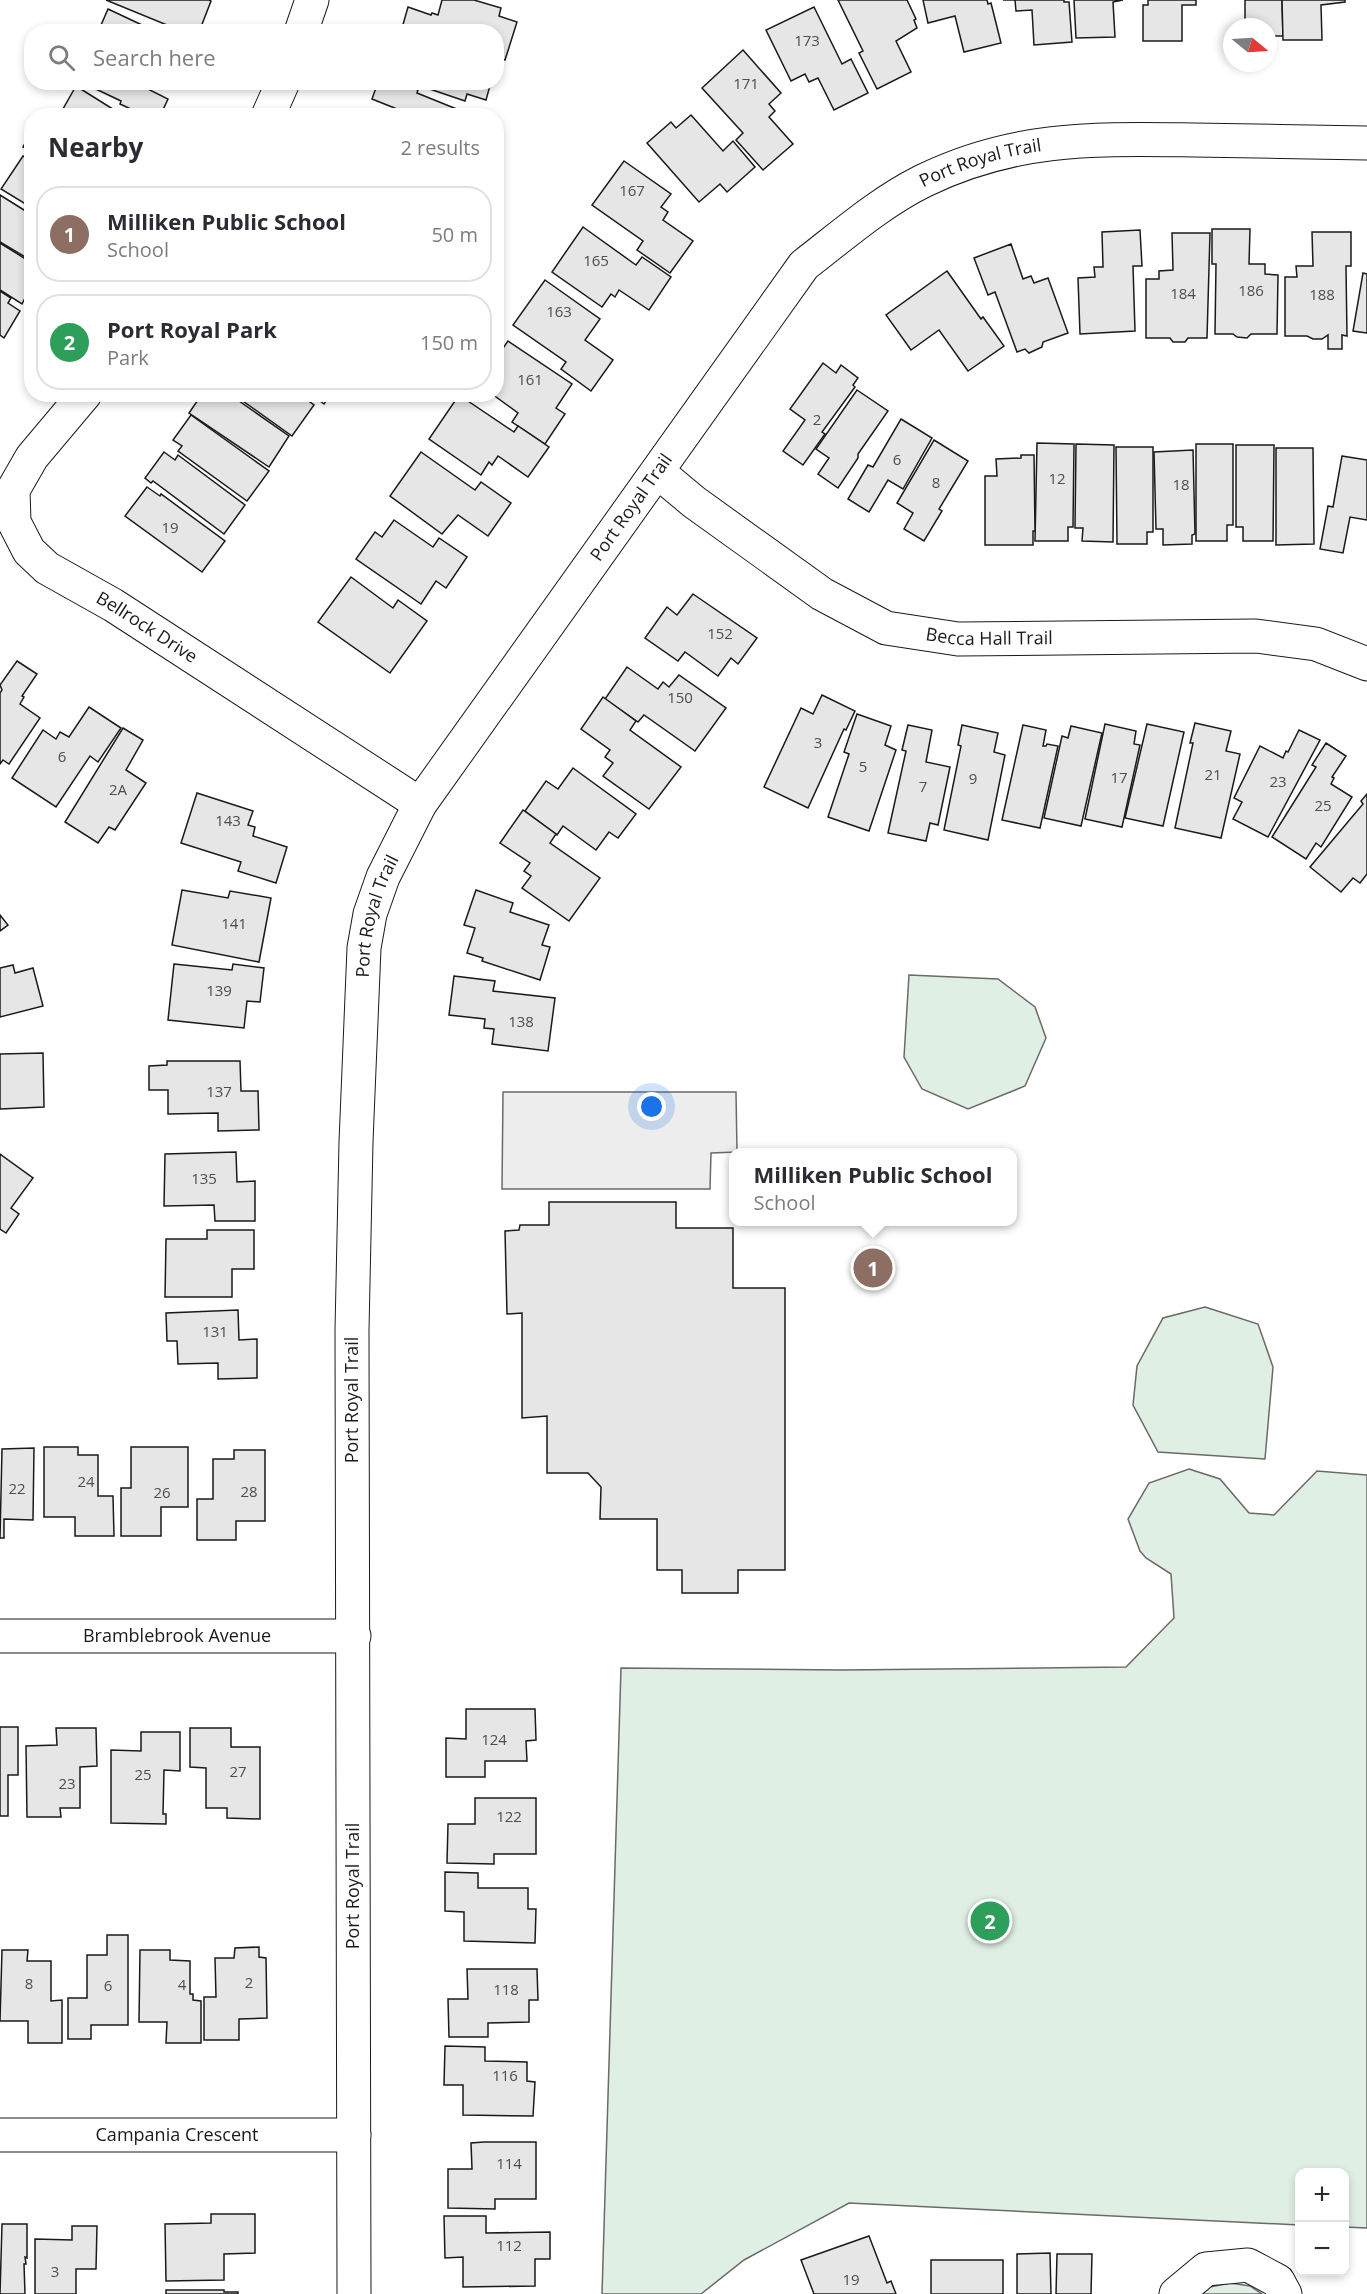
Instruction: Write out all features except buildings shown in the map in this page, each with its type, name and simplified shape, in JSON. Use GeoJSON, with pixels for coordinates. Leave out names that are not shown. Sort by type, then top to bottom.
{"type":"FeatureCollection","features":[{"type":"Feature","properties":{"kind":"street"},"geometry":{"type":"LineString","coordinates":[[304,24],[312,0]]}},
{"type":"Feature","properties":{"kind":"street"},"geometry":{"type":"LineString","coordinates":[[272,108],[279,90]]}},
{"type":"Feature","properties":{"kind":"street","name":"Port Royal Trail"},"geometry":{"type":"LineString","coordinates":[[354,2294],[352,1330],[356,1142],[364,948],[370,914],[383,877],[420,804],[804,265],[880,205],[924,181],[985,156],[1029,146],[1098,139],[1367,143]]}},
{"type":"Feature","properties":{"kind":"street","name":"Bellrock Drive"},"geometry":{"type":"LineString","coordinates":[[79,402],[32,457],[13,490],[14,522],[29,551],[47,568],[113,605],[420,804]]}},
{"type":"Feature","properties":{"kind":"street","name":"Becca Hall Trail"},"geometry":{"type":"LineString","coordinates":[[658,472],[694,502],[822,594],[886,628],[957,639],[1256,636],[1316,644],[1367,664]]}},
{"type":"Feature","properties":{"kind":"street","name":"Bramblebrook Avenue"},"geometry":{"type":"LineString","coordinates":[[0,1636],[354,1636]]}},
{"type":"Feature","properties":{"kind":"street","name":"Campania Crescent"},"geometry":{"type":"LineString","coordinates":[[0,2135],[354,2135]]}},
{"type":"Feature","properties":{"kind":"street"},"geometry":{"type":"LineString","coordinates":[[1176,2294],[1206,2269],[1248,2265],[1278,2281],[1285,2294]]}},
{"type":"Feature","properties":{"kind":"green space"},"geometry":{"type":"Polygon","coordinates":[[[909,975],[998,979],[1035,1007],[1046,1038],[1025,1086],[968,1109],[922,1089],[904,1057],[909,975]]]}},
{"type":"Feature","properties":{"kind":"green space"},"geometry":{"type":"Polygon","coordinates":[[[1205,1307],[1258,1324],[1273,1367],[1265,1459],[1158,1452],[1133,1405],[1137,1366],[1163,1318],[1205,1307]]]}},
{"type":"Feature","properties":{"kind":"green space"},"geometry":{"type":"Polygon","coordinates":[[[1189,1469],[1220,1479],[1249,1513],[1274,1515],[1317,1471],[1367,1475],[1367,2228],[1349,2227],[1349,2168],[1295,2168],[1295,2225],[849,2203],[744,2260],[701,2294],[602,2294],[621,1668],[841,1670],[1126,1667],[1174,1618],[1171,1574],[1146,1558],[1140,1551],[1128,1519],[1149,1483],[1189,1469]]]}},
{"type":"Feature","properties":{"kind":"green space"},"geometry":{"type":"Polygon","coordinates":[[[1230,2283],[1250,2286],[1262,2294],[1202,2294],[1210,2287],[1230,2283]]]}},
{"type":"Feature","properties":{"kind":"shaded area"},"geometry":{"type":"Polygon","coordinates":[[[503,1092],[736,1092],[737,1148],[729,1148],[729,1152],[711,1153],[710,1189],[502,1189],[503,1092]]]}},
{"type":"Feature","properties":{"kind":"place","name":"Milliken Public School"},"geometry":{"type":"Point","coordinates":[873,1268]}},
{"type":"Feature","properties":{"kind":"place","name":"Port Royal Park"},"geometry":{"type":"Point","coordinates":[990,1921]}}]}
